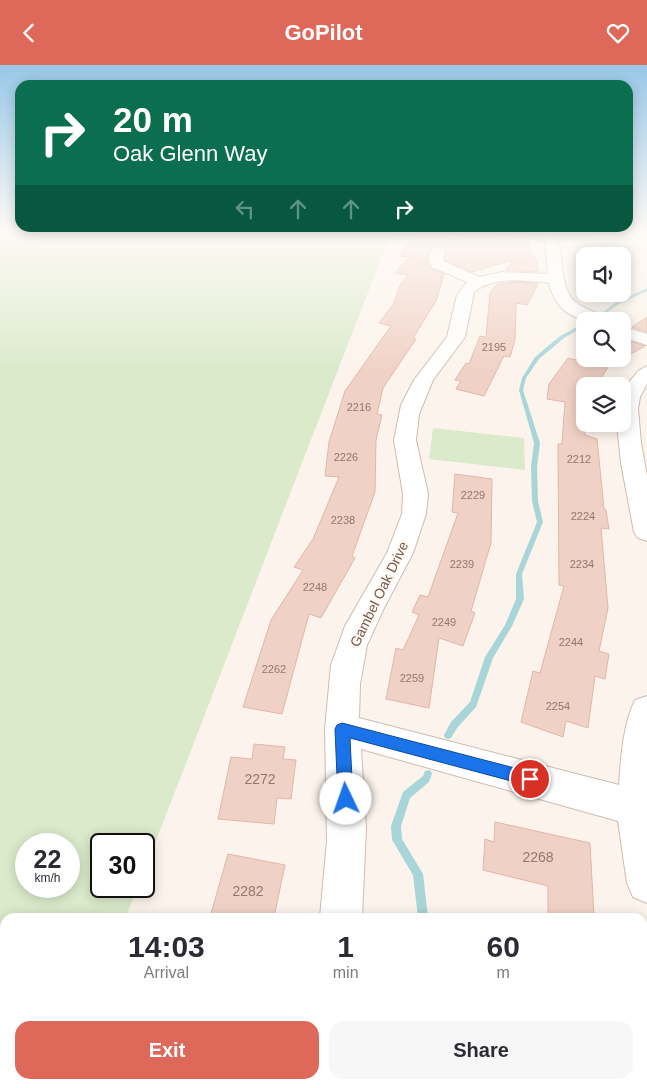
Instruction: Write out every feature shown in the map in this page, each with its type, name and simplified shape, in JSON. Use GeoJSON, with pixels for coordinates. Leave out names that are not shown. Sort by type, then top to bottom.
{"type":"FeatureCollection","features":[{"type":"Feature","properties":{"kind":"street"},"geometry":{"type":"LineString","coordinates":[[461,278],[467,281],[504,278]]}},
{"type":"Feature","properties":{"kind":"street"},"geometry":{"type":"LineString","coordinates":[[529,278],[555,279],[559,295],[564,303],[576,312]]}},
{"type":"Feature","properties":{"kind":"street","name":"Gambel Oak Drive"},"geometry":{"type":"LineString","coordinates":[[341,913],[347,817],[342,729],[343,695],[347,663],[355,637],[393,569],[410,532],[417,497],[407,457],[405,438],[411,409],[419,387],[460,327],[467,281]]}},
{"type":"Feature","properties":{"kind":"street"},"geometry":{"type":"LineString","coordinates":[[631,334],[647,340]]}},
{"type":"Feature","properties":{"kind":"street"},"geometry":{"type":"LineString","coordinates":[[647,372],[638,382],[630,397],[626,417],[642,485],[647,531]]}},
{"type":"Feature","properties":{"kind":"street"},"geometry":{"type":"LineString","coordinates":[[647,710],[639,755],[635,807],[647,883]]}},
{"type":"Feature","properties":{"kind":"street"},"geometry":{"type":"LineString","coordinates":[[342,729],[635,807]]}},
{"type":"Feature","properties":{"kind":"green space"},"geometry":{"type":"Polygon","coordinates":[[[0,278],[374,278],[155,844],[155,833],[90,833],[90,898],[133,898],[128,913],[0,913],[0,278]]]}},
{"type":"Feature","properties":{"kind":"green space"},"geometry":{"type":"Polygon","coordinates":[[[433,428],[524,438],[525,470],[429,459],[433,428]]]}},
{"type":"Feature","properties":{"kind":"building"},"geometry":{"type":"Polygon","coordinates":[[[406,278],[443,278],[436,301],[413,338],[416,339],[383,388],[377,414],[382,415],[376,440],[375,492],[352,556],[355,558],[321,618],[309,614],[282,714],[243,707],[271,620],[303,570],[294,567],[313,539],[339,477],[325,476],[329,442],[345,391],[391,326],[379,323],[393,305],[400,286],[406,278]]]}},
{"type":"Feature","properties":{"kind":"building"},"geometry":{"type":"Polygon","coordinates":[[[520,282],[538,284],[527,305],[516,303],[515,340],[510,357],[504,356],[484,396],[456,389],[461,381],[455,380],[466,363],[469,364],[480,336],[486,337],[490,293],[497,284],[520,282]]]}},
{"type":"Feature","properties":{"kind":"building"},"geometry":{"type":"Polygon","coordinates":[[[647,317],[647,332],[632,327],[647,317]]]}},
{"type":"Feature","properties":{"kind":"building"},"geometry":{"type":"Polygon","coordinates":[[[631,342],[645,346],[631,354],[631,342]]]}},
{"type":"Feature","properties":{"kind":"building"},"geometry":{"type":"Polygon","coordinates":[[[568,358],[576,360],[576,367],[608,367],[602,377],[576,377],[576,432],[585,432],[585,435],[597,439],[604,509],[606,510],[609,529],[601,528],[608,608],[599,651],[609,654],[605,679],[595,676],[588,728],[566,721],[563,737],[521,722],[533,671],[540,673],[564,586],[559,585],[558,444],[562,444],[565,402],[547,399],[549,384],[568,358]]]}},
{"type":"Feature","properties":{"kind":"building"},"geometry":{"type":"Polygon","coordinates":[[[455,474],[492,479],[491,543],[471,611],[475,613],[463,646],[439,638],[429,708],[386,699],[396,648],[403,650],[419,615],[412,612],[420,595],[428,597],[458,513],[452,512],[455,474]]]}},
{"type":"Feature","properties":{"kind":"building"},"geometry":{"type":"Polygon","coordinates":[[[254,744],[285,747],[283,759],[296,760],[291,799],[277,798],[274,824],[218,819],[231,757],[252,759],[254,744]]]}},
{"type":"Feature","properties":{"kind":"building"},"geometry":{"type":"Polygon","coordinates":[[[495,822],[590,843],[594,913],[548,913],[548,886],[483,870],[485,839],[494,842],[495,822]]]}},
{"type":"Feature","properties":{"kind":"building"},"geometry":{"type":"Polygon","coordinates":[[[228,854],[285,865],[275,913],[211,913],[228,854]]]}},
{"type":"Feature","properties":{"kind":"waterway"},"geometry":{"type":"LineString","coordinates":[[605,312],[616,304],[647,289]]}},
{"type":"Feature","properties":{"kind":"waterway"},"geometry":{"type":"LineString","coordinates":[[448,735],[454,725],[473,704],[489,657],[508,626],[520,599],[519,574],[540,522],[535,501],[534,467],[537,443],[521,390],[524,378],[537,358],[562,337],[576,329]]}},
{"type":"Feature","properties":{"kind":"waterway"},"geometry":{"type":"LineString","coordinates":[[423,913],[418,874],[397,840],[396,826],[406,795],[426,779],[428,774]]}},
{"type":"Feature","properties":{"kind":"route"},"geometry":{"type":"LineString","coordinates":[[346,799],[342,729],[530,779]]}}]}
